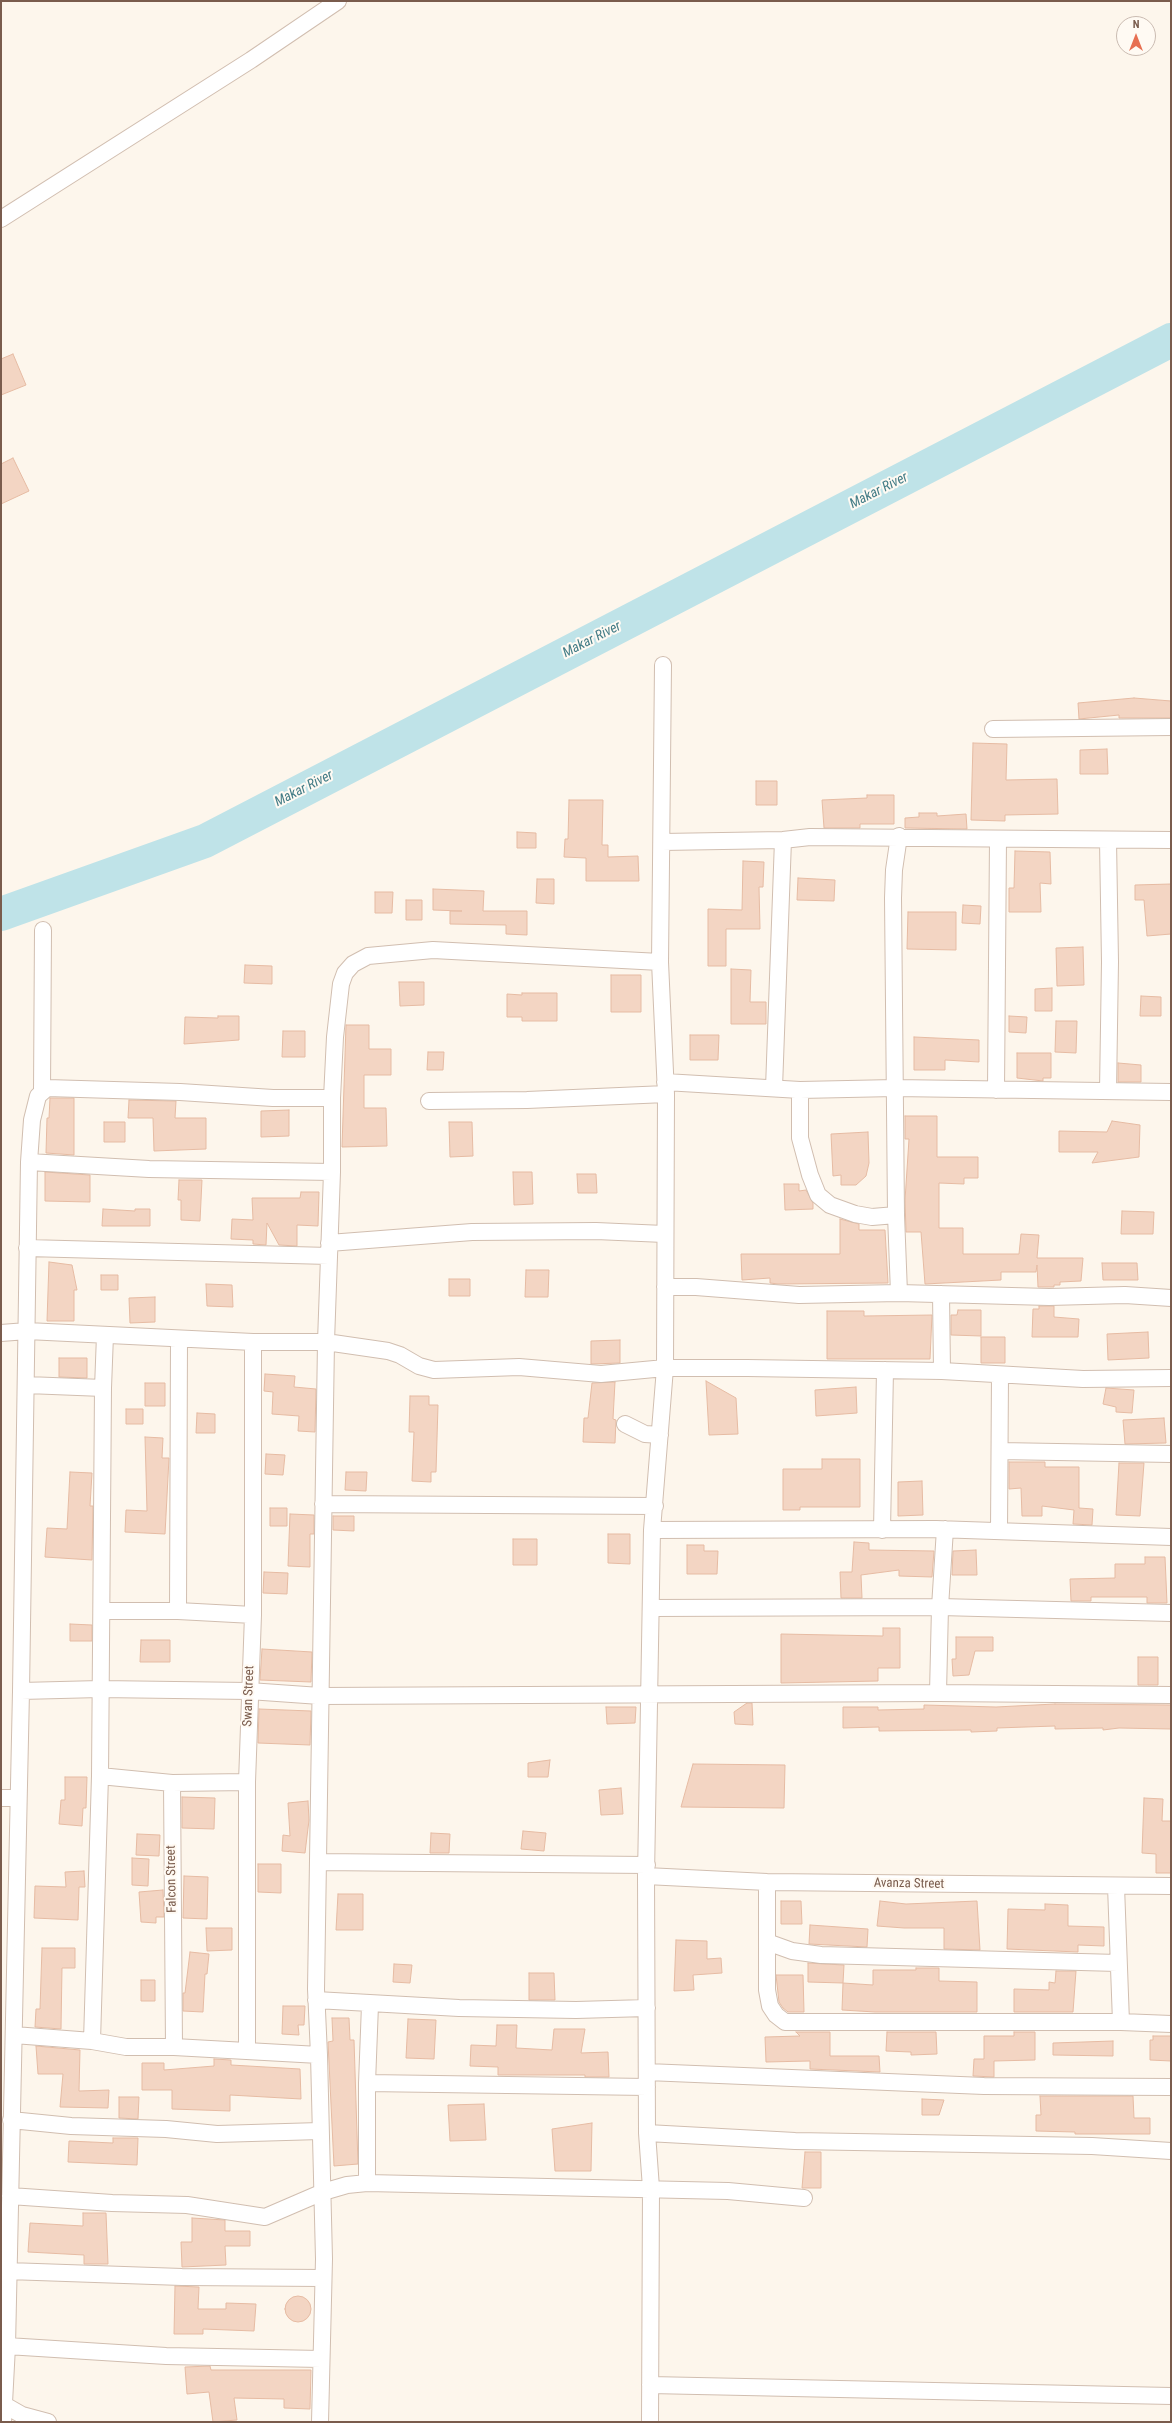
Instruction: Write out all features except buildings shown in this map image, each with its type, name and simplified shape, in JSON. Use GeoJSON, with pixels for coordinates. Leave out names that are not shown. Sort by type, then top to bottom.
{"type":"FeatureCollection","features":[{"type":"Feature","properties":{"kind":"street"},"geometry":{"type":"LineString","coordinates":[[1,219],[251,60],[338,1]]}},
{"type":"Feature","properties":{"kind":"street"},"geometry":{"type":"LineString","coordinates":[[650,2422],[651,2188],[647,2133],[647,1870],[652,1530],[665,1368],[665,1088],[660,962],[664,665]]}},
{"type":"Feature","properties":{"kind":"street"},"geometry":{"type":"LineString","coordinates":[[993,729],[1171,727]]}},
{"type":"Feature","properties":{"kind":"street"},"geometry":{"type":"LineString","coordinates":[[662,842],[783,840],[810,837],[900,836],[998,839],[1171,840]]}},
{"type":"Feature","properties":{"kind":"street"},"geometry":{"type":"LineString","coordinates":[[900,836],[894,870],[893,898],[896,1215],[900,1293]]}},
{"type":"Feature","properties":{"kind":"street"},"geometry":{"type":"LineString","coordinates":[[996,1090],[998,839]]}},
{"type":"Feature","properties":{"kind":"street"},"geometry":{"type":"LineString","coordinates":[[774,1088],[783,840]]}},
{"type":"Feature","properties":{"kind":"street"},"geometry":{"type":"LineString","coordinates":[[1108,840],[1110,962],[1108,1091]]}},
{"type":"Feature","properties":{"kind":"street"},"geometry":{"type":"LineString","coordinates":[[3,2422],[2,2402],[7,2346],[10,2196],[6,2160],[11,2120],[14,2035],[8,1940],[18,1798],[22,1691],[29,1162],[32,1120],[38,1096],[42,1091],[42,930]]}},
{"type":"Feature","properties":{"kind":"street"},"geometry":{"type":"LineString","coordinates":[[320,2422],[323,2192],[316,2000],[320,1696],[326,1342],[332,1172],[332,1098],[335,1037],[341,984],[345,973],[353,964],[368,956],[433,950],[660,962]]}},
{"type":"Feature","properties":{"kind":"street"},"geometry":{"type":"LineString","coordinates":[[429,1101],[527,1100],[665,1088],[774,1088],[800,1090],[894,1088],[1171,1092]]}},
{"type":"Feature","properties":{"kind":"street"},"geometry":{"type":"LineString","coordinates":[[42,1091],[54,1089],[180,1092],[273,1098],[332,1098]]}},
{"type":"Feature","properties":{"kind":"street"},"geometry":{"type":"LineString","coordinates":[[800,1090],[800,1138],[810,1175],[818,1195],[830,1205],[855,1214],[872,1217],[896,1215]]}},
{"type":"Feature","properties":{"kind":"street"},"geometry":{"type":"LineString","coordinates":[[29,1162],[149,1169],[332,1172]]}},
{"type":"Feature","properties":{"kind":"street"},"geometry":{"type":"LineString","coordinates":[[27,1248],[329,1250],[472,1232],[596,1231],[664,1234]]}},
{"type":"Feature","properties":{"kind":"street"},"geometry":{"type":"LineString","coordinates":[[665,1287],[696,1287],[800,1295],[900,1293],[1049,1297],[1145,1295],[1171,1298]]}},
{"type":"Feature","properties":{"kind":"street"},"geometry":{"type":"LineString","coordinates":[[941,1294],[942,1371]]}},
{"type":"Feature","properties":{"kind":"street"},"geometry":{"type":"LineString","coordinates":[[1,1333],[27,1331],[253,1342],[326,1342],[400,1354],[419,1366],[434,1370],[519,1367],[601,1374],[665,1368],[885,1370],[942,1371],[1083,1379],[1171,1378]]}},
{"type":"Feature","properties":{"kind":"street"},"geometry":{"type":"LineString","coordinates":[[92,2041],[100,1776],[103,1388],[105,1335]]}},
{"type":"Feature","properties":{"kind":"street"},"geometry":{"type":"LineString","coordinates":[[178,1611],[179,1339]]}},
{"type":"Feature","properties":{"kind":"street","name":"Swan Street"},"geometry":{"type":"LineString","coordinates":[[247,2050],[247,1782],[252,1615],[253,1342]]}},
{"type":"Feature","properties":{"kind":"street"},"geometry":{"type":"LineString","coordinates":[[882,1530],[885,1370]]}},
{"type":"Feature","properties":{"kind":"street"},"geometry":{"type":"LineString","coordinates":[[999,1531],[1000,1375]]}},
{"type":"Feature","properties":{"kind":"street"},"geometry":{"type":"LineString","coordinates":[[27,1385],[103,1388]]}},
{"type":"Feature","properties":{"kind":"street"},"geometry":{"type":"LineString","coordinates":[[625,1424],[645,1434],[660,1435]]}},
{"type":"Feature","properties":{"kind":"street"},"geometry":{"type":"LineString","coordinates":[[1000,1451],[1171,1454]]}},
{"type":"Feature","properties":{"kind":"street"},"geometry":{"type":"LineString","coordinates":[[323,1504],[655,1506]]}},
{"type":"Feature","properties":{"kind":"street"},"geometry":{"type":"LineString","coordinates":[[938,1693],[940,1607],[945,1529]]}},
{"type":"Feature","properties":{"kind":"street"},"geometry":{"type":"LineString","coordinates":[[652,1530],[945,1529],[1171,1536]]}},
{"type":"Feature","properties":{"kind":"street"},"geometry":{"type":"LineString","coordinates":[[651,1608],[940,1607],[1171,1613]]}},
{"type":"Feature","properties":{"kind":"street"},"geometry":{"type":"LineString","coordinates":[[102,1611],[178,1611],[252,1615]]}},
{"type":"Feature","properties":{"kind":"street"},"geometry":{"type":"LineString","coordinates":[[22,1691],[100,1689],[249,1691],[320,1696],[938,1693],[1171,1695]]}},
{"type":"Feature","properties":{"kind":"street"},"geometry":{"type":"LineString","coordinates":[[100,1776],[172,1783],[247,1782]]}},
{"type":"Feature","properties":{"kind":"street","name":"Falcon Street"},"geometry":{"type":"LineString","coordinates":[[172,1783],[174,2047]]}},
{"type":"Feature","properties":{"kind":"street"},"geometry":{"type":"LineString","coordinates":[[1,1798],[18,1798]]}},
{"type":"Feature","properties":{"kind":"street","name":"Avanza Street"},"geometry":{"type":"LineString","coordinates":[[318,1862],[647,1870],[767,1882],[1171,1886]]}},
{"type":"Feature","properties":{"kind":"street"},"geometry":{"type":"LineString","coordinates":[[767,1882],[767,1990],[770,2006],[776,2015],[785,2022],[1121,2022],[1171,2024]]}},
{"type":"Feature","properties":{"kind":"street"},"geometry":{"type":"LineString","coordinates":[[1116,1886],[1121,2022]]}},
{"type":"Feature","properties":{"kind":"street"},"geometry":{"type":"LineString","coordinates":[[767,1942],[792,1951],[822,1955],[1118,1962]]}},
{"type":"Feature","properties":{"kind":"street"},"geometry":{"type":"LineString","coordinates":[[316,2000],[370,2005],[576,2010],[647,2008]]}},
{"type":"Feature","properties":{"kind":"street"},"geometry":{"type":"LineString","coordinates":[[367,2183],[367,2083],[370,2005]]}},
{"type":"Feature","properties":{"kind":"street"},"geometry":{"type":"LineString","coordinates":[[14,2035],[92,2041],[126,2047],[247,2050],[319,2055]]}},
{"type":"Feature","properties":{"kind":"street"},"geometry":{"type":"LineString","coordinates":[[367,2083],[647,2080],[984,2086],[1171,2087]]}},
{"type":"Feature","properties":{"kind":"street"},"geometry":{"type":"LineString","coordinates":[[11,2120],[71,2126],[166,2129],[217,2134],[320,2132]]}},
{"type":"Feature","properties":{"kind":"street"},"geometry":{"type":"LineString","coordinates":[[647,2133],[795,2141],[1092,2146],[1171,2150]]}},
{"type":"Feature","properties":{"kind":"street"},"geometry":{"type":"LineString","coordinates":[[10,2196],[112,2203],[187,2205],[265,2217],[323,2192],[347,2185],[367,2183],[651,2188],[728,2191],[804,2198]]}},
{"type":"Feature","properties":{"kind":"street"},"geometry":{"type":"LineString","coordinates":[[8,2271],[182,2277],[323,2278]]}},
{"type":"Feature","properties":{"kind":"street"},"geometry":{"type":"LineString","coordinates":[[7,2346],[166,2356],[321,2359]]}},
{"type":"Feature","properties":{"kind":"street"},"geometry":{"type":"LineString","coordinates":[[650,2385],[1171,2396]]}},
{"type":"Feature","properties":{"kind":"street"},"geometry":{"type":"LineString","coordinates":[[2,2402],[22,2416],[48,2422]]}},
{"type":"Feature","properties":{"kind":"waterway","name":"Makar River"},"geometry":{"type":"LineString","coordinates":[[1,914],[205,841],[1171,340]]}}]}
